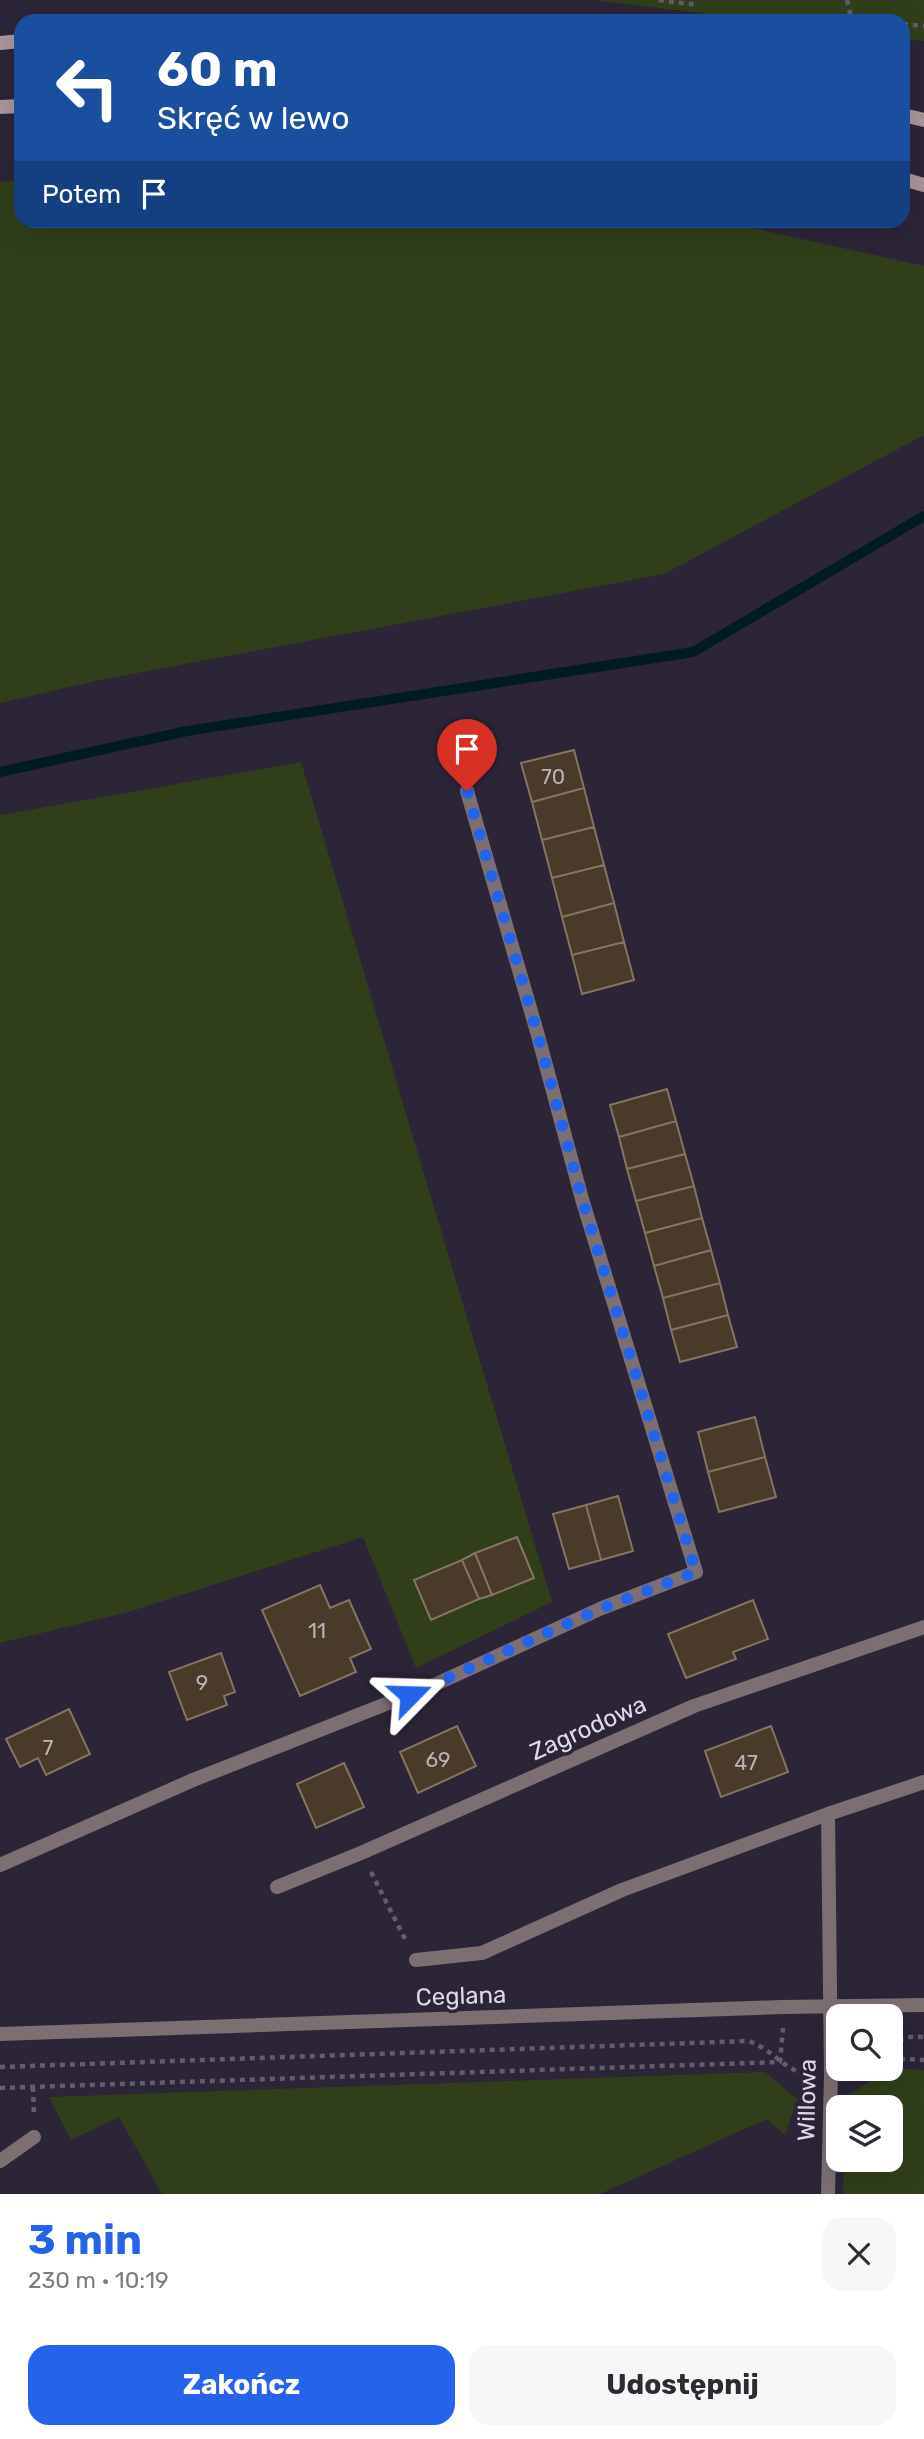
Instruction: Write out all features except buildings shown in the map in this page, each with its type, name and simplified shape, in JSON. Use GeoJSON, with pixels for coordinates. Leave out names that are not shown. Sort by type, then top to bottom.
{"type":"FeatureCollection","features":[{"type":"Feature","properties":{"kind":"street"},"geometry":{"type":"LineString","coordinates":[[0,1865],[193,1780],[435,1685],[602,1608],[696,1572],[582,1199],[467,791]]}},
{"type":"Feature","properties":{"kind":"street","name":"Zagrodowa"},"geometry":{"type":"LineString","coordinates":[[277,1886],[361,1853],[694,1706],[924,1627]]}},
{"type":"Feature","properties":{"kind":"street"},"geometry":{"type":"LineString","coordinates":[[416,1960],[482,1953],[622,1890],[828,1814],[924,1782]]}},
{"type":"Feature","properties":{"kind":"street"},"geometry":{"type":"LineString","coordinates":[[828,1814],[830,2004]]}},
{"type":"Feature","properties":{"kind":"street","name":"Ceglana"},"geometry":{"type":"LineString","coordinates":[[903,2005],[924,2005]]}},
{"type":"Feature","properties":{"kind":"street","name":"Ceglana"},"geometry":{"type":"LineString","coordinates":[[0,2034],[826,2006]]}},
{"type":"Feature","properties":{"kind":"street","name":"Willowa"},"geometry":{"type":"LineString","coordinates":[[828,2194],[829,2081]]}},
{"type":"Feature","properties":{"kind":"street"},"geometry":{"type":"LineString","coordinates":[[0,2161],[34,2137]]}},
{"type":"Feature","properties":{"kind":"path"},"geometry":{"type":"LineString","coordinates":[[659,0],[698,5]]}},
{"type":"Feature","properties":{"kind":"path"},"geometry":{"type":"LineString","coordinates":[[361,1853],[416,1960]]}},
{"type":"Feature","properties":{"kind":"path"},"geometry":{"type":"LineString","coordinates":[[780,2062],[783,2025]]}},
{"type":"Feature","properties":{"kind":"path"},"geometry":{"type":"LineString","coordinates":[[903,2038],[924,2036]]}},
{"type":"Feature","properties":{"kind":"path"},"geometry":{"type":"LineString","coordinates":[[0,2067],[748,2041],[766,2049],[789,2069],[817,2077]]}},
{"type":"Feature","properties":{"kind":"path"},"geometry":{"type":"LineString","coordinates":[[903,2059],[924,2060]]}},
{"type":"Feature","properties":{"kind":"path"},"geometry":{"type":"LineString","coordinates":[[0,2088],[780,2062]]}},
{"type":"Feature","properties":{"kind":"green space"},"geometry":{"type":"Polygon","coordinates":[[[594,0],[924,0],[924,41],[910,40],[910,14],[706,14],[594,0]]]}},
{"type":"Feature","properties":{"kind":"green space"},"geometry":{"type":"Polygon","coordinates":[[[14,181],[14,228],[752,228],[924,266],[924,435],[664,574],[100,680],[0,703],[0,182],[14,181]]]}},
{"type":"Feature","properties":{"kind":"green space"},"geometry":{"type":"Polygon","coordinates":[[[301,762],[552,1602],[416,1668],[363,1537],[128,1612],[0,1643],[0,815],[301,762]]]}},
{"type":"Feature","properties":{"kind":"green space"},"geometry":{"type":"Polygon","coordinates":[[[903,2069],[924,2070],[924,2194],[843,2194],[844,2172],[903,2172],[903,2095],[848,2095],[870,2081],[903,2081],[903,2069]]]}},
{"type":"Feature","properties":{"kind":"green space"},"geometry":{"type":"Polygon","coordinates":[[[765,2072],[797,2099],[785,2135],[767,2119],[600,2194],[162,2194],[119,2117],[71,2140],[49,2097],[765,2072]]]}},
{"type":"Feature","properties":{"kind":"waterway"},"geometry":{"type":"LineString","coordinates":[[0,772],[187,731],[693,652],[924,516]]}},
{"type":"Feature","properties":{"kind":"route"},"geometry":{"type":"LineString","coordinates":[[410,1695],[602,1608],[696,1572],[582,1199],[467,791]]}}]}
